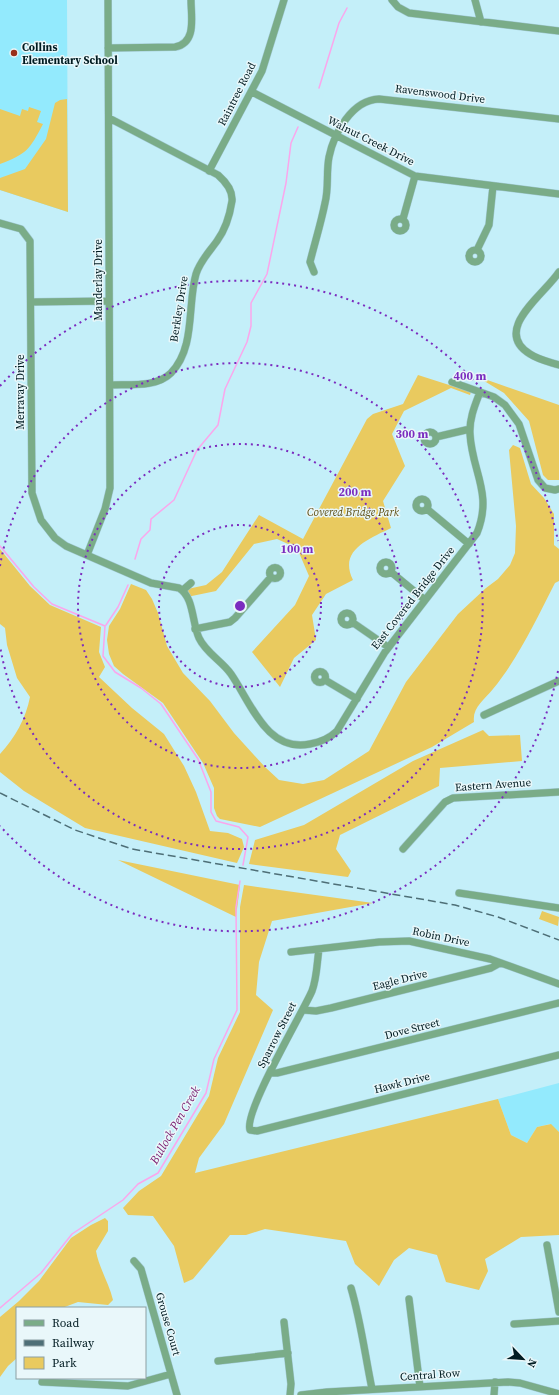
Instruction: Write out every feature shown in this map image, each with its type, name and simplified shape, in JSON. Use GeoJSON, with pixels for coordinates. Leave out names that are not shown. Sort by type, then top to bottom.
{"type":"FeatureCollection","features":[{"type":"Feature","properties":{"kind":"street","name":"Manderlay Drive"},"geometry":{"type":"LineString","coordinates":[[87,555],[105,509],[110,488],[108,0]]}},
{"type":"Feature","properties":{"kind":"street"},"geometry":{"type":"LineString","coordinates":[[108,48],[175,47],[183,44],[191,33],[191,0]]}},
{"type":"Feature","properties":{"kind":"street","name":"Raintree Road"},"geometry":{"type":"LineString","coordinates":[[209,171],[252,92],[265,64],[284,0]]}},
{"type":"Feature","properties":{"kind":"street"},"geometry":{"type":"LineString","coordinates":[[392,0],[398,8],[409,13],[559,31]]}},
{"type":"Feature","properties":{"kind":"street"},"geometry":{"type":"LineString","coordinates":[[475,0],[481,22]]}},
{"type":"Feature","properties":{"kind":"street","name":"Walnut Creek Drive"},"geometry":{"type":"LineString","coordinates":[[252,92],[415,176],[559,194]]}},
{"type":"Feature","properties":{"kind":"street","name":"Ravenswood Drive"},"geometry":{"type":"LineString","coordinates":[[314,272],[310,262],[326,202],[329,157],[337,137],[352,110],[362,103],[373,99],[559,119]]}},
{"type":"Feature","properties":{"kind":"street","name":"Berkley Drive"},"geometry":{"type":"LineString","coordinates":[[109,118],[218,176],[227,184],[231,193],[232,202],[221,234],[197,271],[193,287],[190,323],[185,346],[179,361],[168,376],[153,383],[110,384]]}},
{"type":"Feature","properties":{"kind":"street"},"geometry":{"type":"LineString","coordinates":[[402,219],[415,176]]}},
{"type":"Feature","properties":{"kind":"street"},"geometry":{"type":"LineString","coordinates":[[477,250],[489,225],[493,186]]}},
{"type":"Feature","properties":{"kind":"street","name":"Merravay Drive"},"geometry":{"type":"LineString","coordinates":[[0,223],[21,229],[30,241],[31,464],[34,504],[41,520],[55,538],[72,549],[87,555]]}},
{"type":"Feature","properties":{"kind":"street"},"geometry":{"type":"LineString","coordinates":[[559,272],[522,314],[517,327],[518,339],[523,349],[536,358],[559,365]]}},
{"type":"Feature","properties":{"kind":"street"},"geometry":{"type":"LineString","coordinates":[[31,302],[109,301]]}},
{"type":"Feature","properties":{"kind":"street"},"geometry":{"type":"LineString","coordinates":[[452,382],[498,400],[512,414],[519,424],[538,480],[545,488],[555,490],[559,489]]}},
{"type":"Feature","properties":{"kind":"street","name":"East Covered Bridge Drive"},"geometry":{"type":"LineString","coordinates":[[183,590],[189,601],[195,629],[202,644],[231,674],[264,726],[272,735],[282,742],[300,746],[326,740],[337,731],[388,647],[477,533],[484,509],[484,498],[471,442],[470,429],[473,412],[480,392]]}},
{"type":"Feature","properties":{"kind":"street"},"geometry":{"type":"LineString","coordinates":[[436,437],[470,429]]}},
{"type":"Feature","properties":{"kind":"street"},"geometry":{"type":"LineString","coordinates":[[427,509],[469,544]]}},
{"type":"Feature","properties":{"kind":"street"},"geometry":{"type":"LineString","coordinates":[[87,555],[151,583],[183,590],[192,583]]}},
{"type":"Feature","properties":{"kind":"street"},"geometry":{"type":"LineString","coordinates":[[390,572],[425,600]]}},
{"type":"Feature","properties":{"kind":"street"},"geometry":{"type":"LineString","coordinates":[[195,629],[230,622],[271,577]]}},
{"type":"Feature","properties":{"kind":"street"},"geometry":{"type":"LineString","coordinates":[[352,622],[388,647]]}},
{"type":"Feature","properties":{"kind":"street"},"geometry":{"type":"LineString","coordinates":[[325,680],[357,699]]}},
{"type":"Feature","properties":{"kind":"street"},"geometry":{"type":"LineString","coordinates":[[484,715],[559,681]]}},
{"type":"Feature","properties":{"kind":"street","name":"Eastern Avenue"},"geometry":{"type":"LineString","coordinates":[[403,849],[445,802],[453,798],[559,792]]}},
{"type":"Feature","properties":{"kind":"street"},"geometry":{"type":"LineString","coordinates":[[459,893],[559,908]]}},
{"type":"Feature","properties":{"kind":"street","name":"Robin Drive"},"geometry":{"type":"LineString","coordinates":[[291,952],[379,942],[410,941],[500,963],[559,984]]}},
{"type":"Feature","properties":{"kind":"street","name":"Sparrow Street"},"geometry":{"type":"LineString","coordinates":[[250,1130],[248,1127],[252,1114],[270,1073],[293,1025],[303,1010],[314,985],[319,949]]}},
{"type":"Feature","properties":{"kind":"street","name":"Eagle Drive"},"geometry":{"type":"LineString","coordinates":[[303,1010],[316,1011],[331,1008],[491,968],[500,963]]}},
{"type":"Feature","properties":{"kind":"street","name":"Dove Street"},"geometry":{"type":"LineString","coordinates":[[270,1073],[285,1072],[559,1003]]}},
{"type":"Feature","properties":{"kind":"street","name":"Hawk Drive"},"geometry":{"type":"LineString","coordinates":[[250,1130],[257,1131],[559,1055]]}},
{"type":"Feature","properties":{"kind":"street"},"geometry":{"type":"LineString","coordinates":[[547,1245],[559,1312]]}},
{"type":"Feature","properties":{"kind":"street","name":"Grouse Court"},"geometry":{"type":"LineString","coordinates":[[134,1261],[141,1268],[177,1395]]}},
{"type":"Feature","properties":{"kind":"street"},"geometry":{"type":"LineString","coordinates":[[352,1288],[361,1326],[364,1354],[372,1389]]}},
{"type":"Feature","properties":{"kind":"street"},"geometry":{"type":"LineString","coordinates":[[409,1300],[420,1387]]}},
{"type":"Feature","properties":{"kind":"street"},"geometry":{"type":"LineString","coordinates":[[284,1322],[291,1384],[290,1395]]}},
{"type":"Feature","properties":{"kind":"street"},"geometry":{"type":"LineString","coordinates":[[514,1324],[559,1322]]}},
{"type":"Feature","properties":{"kind":"street"},"geometry":{"type":"LineString","coordinates":[[218,1361],[288,1353]]}},
{"type":"Feature","properties":{"kind":"street"},"geometry":{"type":"LineString","coordinates":[[42,1382],[87,1381],[128,1386],[171,1374]]}},
{"type":"Feature","properties":{"kind":"street"},"geometry":{"type":"LineString","coordinates":[[494,1395],[495,1382]]}},
{"type":"Feature","properties":{"kind":"street","name":"Central Row"},"geometry":{"type":"LineString","coordinates":[[301,1395],[372,1389],[495,1382],[520,1383],[559,1394]]}},
{"type":"Feature","properties":{"kind":"shaded area"},"geometry":{"type":"Polygon","coordinates":[[[0,0],[67,0],[68,212],[0,190],[0,0]]]}},
{"type":"Feature","properties":{"kind":"shaded area"},"geometry":{"type":"Polygon","coordinates":[[[559,1083],[559,1132],[550,1124],[537,1127],[527,1143],[511,1135],[498,1099],[559,1083]]]}},
{"type":"Feature","properties":{"kind":"green space"},"geometry":{"type":"Polygon","coordinates":[[[67,99],[68,212],[0,190],[0,178],[25,169],[46,139],[55,103],[60,100],[67,99]]]}},
{"type":"Feature","properties":{"kind":"green space"},"geometry":{"type":"Polygon","coordinates":[[[29,107],[41,111],[37,122],[43,124],[27,150],[22,154],[0,164],[0,109],[20,116],[22,109],[28,111],[29,107]]]}},
{"type":"Feature","properties":{"kind":"green space","name":"Covered Bridge Park"},"geometry":{"type":"Polygon","coordinates":[[[418,375],[471,392],[470,395],[451,388],[404,411],[392,434],[405,466],[383,501],[391,528],[365,541],[353,553],[349,570],[353,580],[326,594],[312,615],[316,640],[294,658],[280,687],[252,652],[295,605],[309,576],[297,548],[277,539],[254,544],[216,591],[187,597],[183,590],[206,585],[222,572],[259,515],[303,539],[367,419],[373,414],[403,404],[418,375]]]}},
{"type":"Feature","properties":{"kind":"green space"},"geometry":{"type":"Polygon","coordinates":[[[476,376],[559,405],[559,480],[548,480],[543,475],[529,421],[504,393],[476,376]]]}},
{"type":"Feature","properties":{"kind":"green space"},"geometry":{"type":"Polygon","coordinates":[[[513,445],[520,448],[531,484],[544,498],[554,514],[554,545],[559,549],[559,581],[555,583],[527,638],[511,664],[477,708],[474,722],[432,747],[260,827],[220,819],[214,808],[214,788],[203,763],[163,703],[114,666],[109,654],[107,640],[109,626],[120,609],[131,584],[146,590],[152,599],[158,613],[167,646],[183,673],[210,701],[234,733],[265,767],[279,780],[303,784],[324,780],[369,751],[406,682],[458,614],[498,579],[510,565],[515,553],[516,526],[509,450],[513,445]]]}},
{"type":"Feature","properties":{"kind":"green space"},"geometry":{"type":"Polygon","coordinates":[[[0,549],[30,586],[50,605],[101,627],[99,652],[105,667],[99,677],[132,708],[164,734],[184,766],[196,792],[210,831],[228,833],[242,839],[244,847],[237,863],[85,828],[24,791],[0,772],[0,754],[19,727],[26,713],[30,697],[17,678],[7,645],[5,628],[0,624],[0,549]]]}},
{"type":"Feature","properties":{"kind":"green space"},"geometry":{"type":"Polygon","coordinates":[[[483,730],[489,736],[520,735],[522,761],[440,768],[439,786],[340,835],[336,849],[351,871],[348,877],[249,864],[255,840],[304,825],[413,761],[483,730]]]}},
{"type":"Feature","properties":{"kind":"green space"},"geometry":{"type":"Polygon","coordinates":[[[118,860],[240,885],[236,917],[118,860]]]}},
{"type":"Feature","properties":{"kind":"green space"},"geometry":{"type":"Polygon","coordinates":[[[244,885],[373,903],[272,921],[259,962],[256,995],[273,1010],[224,1124],[199,1158],[195,1173],[498,1099],[511,1135],[527,1143],[537,1127],[551,1124],[559,1132],[559,1235],[521,1237],[485,1259],[488,1271],[479,1290],[446,1282],[437,1255],[409,1248],[394,1260],[379,1286],[355,1264],[346,1241],[265,1229],[246,1235],[230,1235],[193,1279],[184,1283],[174,1246],[153,1216],[128,1215],[123,1208],[139,1191],[161,1176],[209,1096],[218,1058],[240,1012],[240,907],[244,885]]]}},
{"type":"Feature","properties":{"kind":"green space"},"geometry":{"type":"Polygon","coordinates":[[[542,911],[559,917],[558,926],[539,919],[542,911]]]}},
{"type":"Feature","properties":{"kind":"green space"},"geometry":{"type":"Polygon","coordinates":[[[105,1218],[108,1221],[108,1231],[96,1251],[113,1300],[108,1305],[78,1302],[65,1307],[16,1307],[16,1359],[8,1366],[0,1377],[0,1317],[39,1281],[71,1238],[105,1218]]]}},
{"type":"Feature","properties":{"kind":"waterway"},"geometry":{"type":"LineString","coordinates":[[319,88],[339,23],[347,8]]}},
{"type":"Feature","properties":{"kind":"waterway"},"geometry":{"type":"LineString","coordinates":[[135,559],[141,539],[150,530],[151,519],[174,500],[197,450],[218,425],[225,389],[247,342],[251,326],[251,303],[267,274],[286,183],[291,143],[298,127]]}},
{"type":"Feature","properties":{"kind":"waterway"},"geometry":{"type":"LineString","coordinates":[[0,546],[34,587],[52,604],[105,626],[103,656],[115,672],[141,688],[161,704],[198,759],[211,792],[211,812],[216,821],[239,827],[248,837],[243,865]]}},
{"type":"Feature","properties":{"kind":"waterway"},"geometry":{"type":"LineString","coordinates":[[106,625],[118,607],[128,585]]}},
{"type":"Feature","properties":{"kind":"waterway","name":"Bullock Pen Creek"},"geometry":{"type":"LineString","coordinates":[[0,1308],[41,1273],[72,1234],[123,1200],[138,1184],[158,1173],[206,1093],[214,1059],[237,1010],[236,907],[240,881]]}},
{"type":"Feature","properties":{"kind":"railway"},"geometry":{"type":"LineString","coordinates":[[0,793],[75,830],[132,849],[455,905],[498,917],[559,940]]}},
{"type":"Feature","properties":{"kind":"place","name":"Collins Elementary School"},"geometry":{"type":"Point","coordinates":[14,53]}}]}
